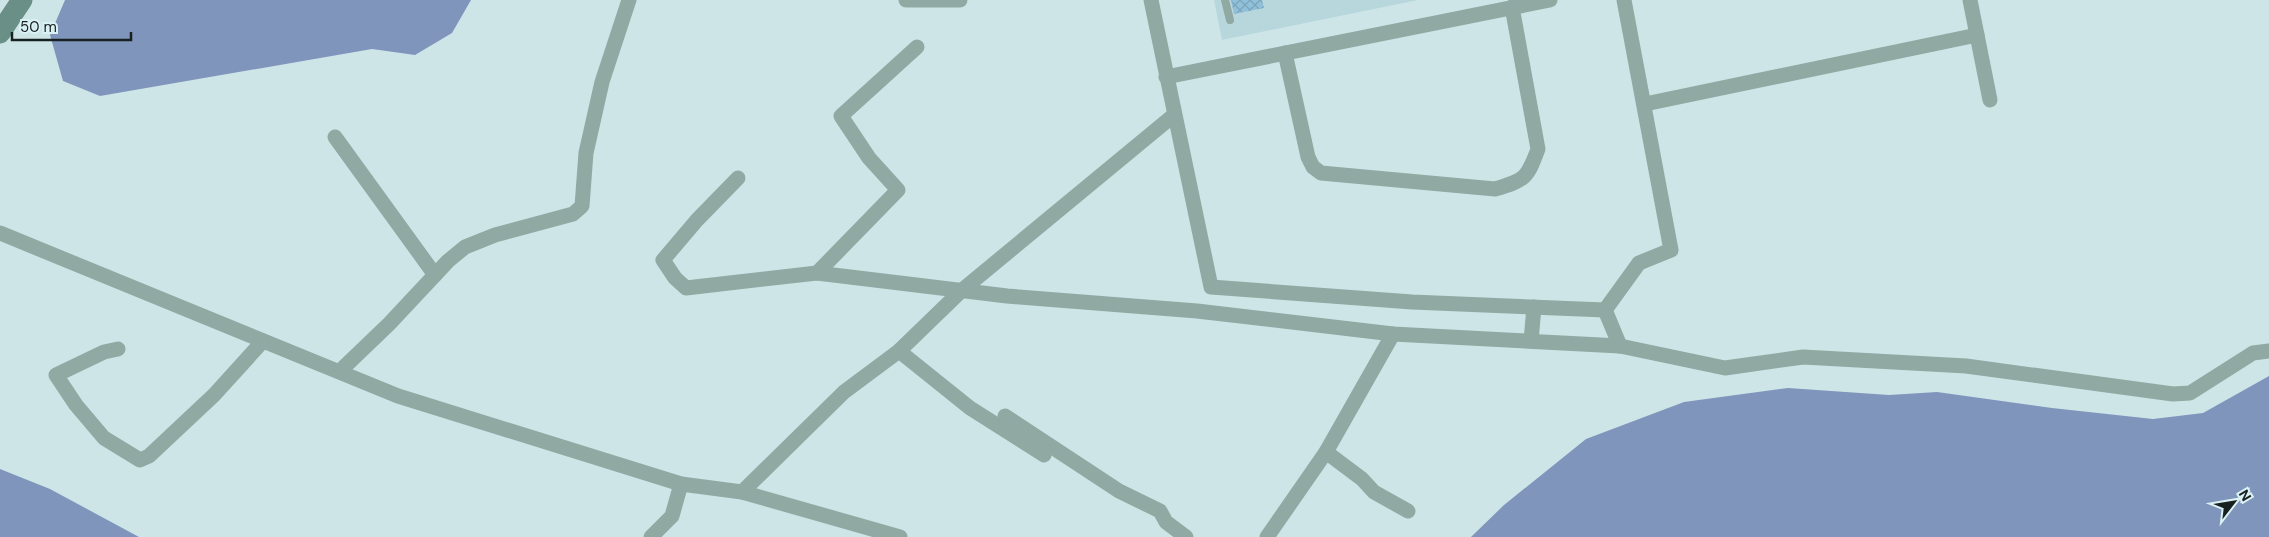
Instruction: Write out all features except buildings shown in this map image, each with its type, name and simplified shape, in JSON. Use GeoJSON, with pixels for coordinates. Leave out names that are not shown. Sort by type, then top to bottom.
{"type":"FeatureCollection","features":[{"type":"Feature","properties":{"kind":"main road"},"geometry":{"type":"LineString","coordinates":[[0,33],[22,0]]}},
{"type":"Feature","properties":{"kind":"street"},"geometry":{"type":"LineString","coordinates":[[340,371],[459,252],[475,242],[573,214],[582,206],[586,153],[602,82],[629,0]]}},
{"type":"Feature","properties":{"kind":"street"},"geometry":{"type":"LineString","coordinates":[[906,0],[960,0]]}},
{"type":"Feature","properties":{"kind":"street"},"geometry":{"type":"LineString","coordinates":[[1151,0],[1211,287],[1197,311]]}},
{"type":"Feature","properties":{"kind":"street"},"geometry":{"type":"LineString","coordinates":[[1166,77],[1550,0]]}},
{"type":"Feature","properties":{"kind":"street"},"geometry":{"type":"LineString","coordinates":[[1605,310],[1639,263],[1671,250],[1624,0]]}},
{"type":"Feature","properties":{"kind":"street"},"geometry":{"type":"LineString","coordinates":[[1970,0],[1990,100]]}},
{"type":"Feature","properties":{"kind":"street"},"geometry":{"type":"LineString","coordinates":[[1285,53],[1308,157],[1320,173],[1495,189],[1521,181],[1531,168],[1538,150],[1512,8]]}},
{"type":"Feature","properties":{"kind":"street"},"geometry":{"type":"LineString","coordinates":[[1645,104],[1977,35]]}},
{"type":"Feature","properties":{"kind":"street"},"geometry":{"type":"LineString","coordinates":[[816,273],[898,190],[869,158],[841,116],[917,47]]}},
{"type":"Feature","properties":{"kind":"street"},"geometry":{"type":"LineString","coordinates":[[742,492],[844,392],[899,351],[961,291],[1174,115]]}},
{"type":"Feature","properties":{"kind":"street"},"geometry":{"type":"LineString","coordinates":[[335,137],[435,274]]}},
{"type":"Feature","properties":{"kind":"street"},"geometry":{"type":"LineString","coordinates":[[738,178],[697,220],[663,260],[686,288],[816,273],[961,291],[1197,311],[1393,334],[1620,346],[1725,368],[1803,357],[1966,366],[2173,394],[2190,393],[2253,353],[2269,351]]}},
{"type":"Feature","properties":{"kind":"street"},"geometry":{"type":"LineString","coordinates":[[0,233],[398,396],[681,484],[742,492],[860,531],[900,537]]}},
{"type":"Feature","properties":{"kind":"street"},"geometry":{"type":"LineString","coordinates":[[1211,287],[1412,302],[1605,310]]}},
{"type":"Feature","properties":{"kind":"street"},"geometry":{"type":"LineString","coordinates":[[1531,341],[1534,307]]}},
{"type":"Feature","properties":{"kind":"street"},"geometry":{"type":"LineString","coordinates":[[1605,310],[1620,346]]}},
{"type":"Feature","properties":{"kind":"street"},"geometry":{"type":"LineString","coordinates":[[1267,537],[1326,452],[1393,334]]}},
{"type":"Feature","properties":{"kind":"street"},"geometry":{"type":"LineString","coordinates":[[118,349],[104,352],[56,376],[76,405],[104,438],[140,460],[150,456],[214,396],[263,341]]}},
{"type":"Feature","properties":{"kind":"street"},"geometry":{"type":"LineString","coordinates":[[899,351],[970,408],[1050,458]]}},
{"type":"Feature","properties":{"kind":"street"},"geometry":{"type":"LineString","coordinates":[[1005,416],[1119,491],[1160,511],[1166,522],[1186,537]]}},
{"type":"Feature","properties":{"kind":"street"},"geometry":{"type":"LineString","coordinates":[[1326,452],[1362,479],[1374,492],[1408,511]]}},
{"type":"Feature","properties":{"kind":"street"},"geometry":{"type":"LineString","coordinates":[[651,537],[672,516],[681,484]]}},
{"type":"Feature","properties":{"kind":"lane"},"geometry":{"type":"LineString","coordinates":[[1225,0],[1230,20]]}},
{"type":"Feature","properties":{"kind":"shaded area"},"geometry":{"type":"Polygon","coordinates":[[[1214,0],[1418,0],[1222,40],[1214,0]]]}},
{"type":"Feature","properties":{"kind":"water"},"geometry":{"type":"Polygon","coordinates":[[[65,0],[471,0],[452,33],[415,55],[372,49],[100,96],[63,81],[50,35],[65,0]]]}},
{"type":"Feature","properties":{"kind":"water"},"geometry":{"type":"Polygon","coordinates":[[[2269,376],[2269,537],[1471,537],[1504,505],[1586,439],[1684,402],[1788,388],[1889,395],[1937,392],[2052,408],[2153,419],[2203,413],[2269,376]]]}},
{"type":"Feature","properties":{"kind":"water"},"geometry":{"type":"Polygon","coordinates":[[[0,469],[50,489],[139,537],[0,537],[0,469]]]}}]}
